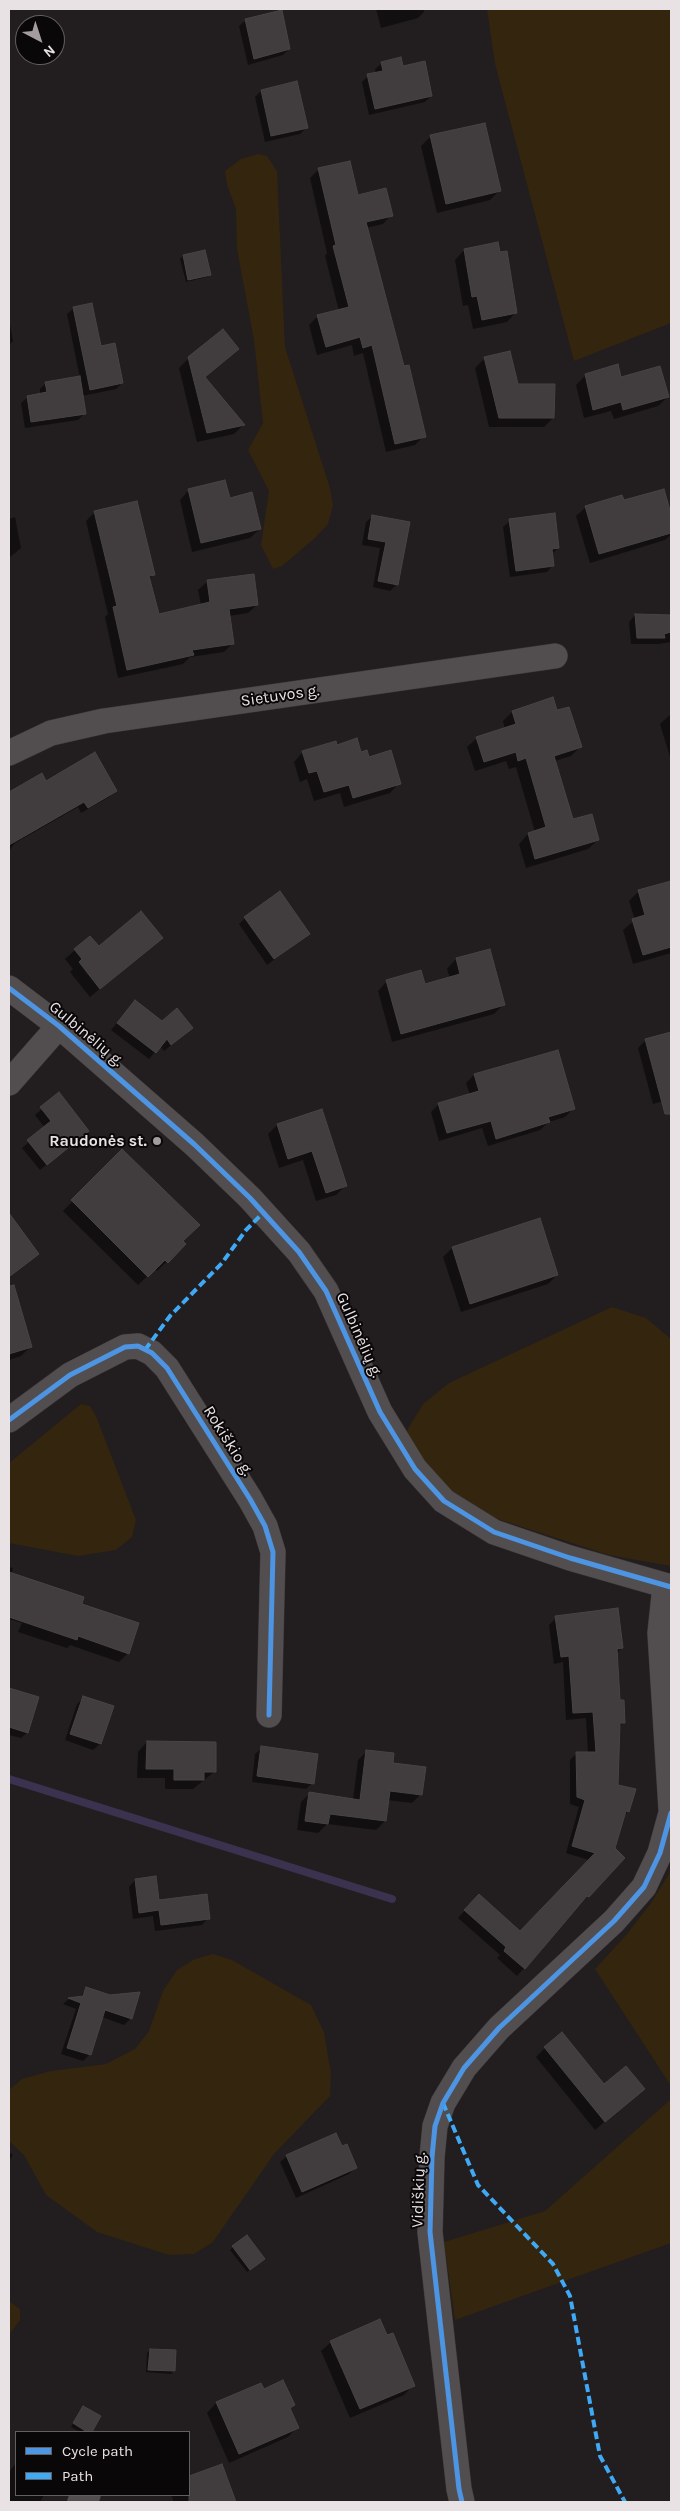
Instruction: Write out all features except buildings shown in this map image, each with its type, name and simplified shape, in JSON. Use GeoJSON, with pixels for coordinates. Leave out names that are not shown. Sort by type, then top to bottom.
{"type":"FeatureCollection","features":[{"type":"Feature","properties":{"kind":"street","name":"Sietuvos g."},"geometry":{"type":"LineString","coordinates":[[9,753],[51,733],[104,721],[556,656]]}},
{"type":"Feature","properties":{"kind":"street","name":"Gulbinėlių g."},"geometry":{"type":"LineString","coordinates":[[9,988],[59,1026],[195,1144],[250,1198],[299,1252],[326,1291],[380,1412],[415,1468],[444,1501],[494,1532],[570,1558],[668,1587]]}},
{"type":"Feature","properties":{"kind":"street"},"geometry":{"type":"LineString","coordinates":[[9,1083],[59,1026]]}},
{"type":"Feature","properties":{"kind":"street","name":"Rokiškio g."},"geometry":{"type":"LineString","coordinates":[[9,1420],[70,1375],[125,1347],[138,1346],[152,1353],[167,1368],[250,1498],[268,1534],[272,1552],[269,1715]]}},
{"type":"Feature","properties":{"kind":"street"},"geometry":{"type":"LineString","coordinates":[[668,1587],[660,1633],[671,1808]]}},
{"type":"Feature","properties":{"kind":"street","name":"Vidiškių g."},"geometry":{"type":"LineString","coordinates":[[462,2502],[458,2489],[430,2232],[432,2157],[436,2126],[443,2104],[464,2068],[499,2028],[614,1921],[644,1887],[660,1852],[671,1813]]}},
{"type":"Feature","properties":{"kind":"shaded area"},"geometry":{"type":"Polygon","coordinates":[[[487,9],[671,9],[671,323],[574,361],[495,64],[487,9]]]}},
{"type":"Feature","properties":{"kind":"shaded area"},"geometry":{"type":"Polygon","coordinates":[[[258,154],[267,156],[277,171],[285,347],[330,488],[333,506],[328,524],[315,538],[282,566],[273,569],[261,545],[269,491],[248,450],[263,423],[254,340],[237,249],[236,209],[227,185],[225,171],[241,159],[258,154]]]}},
{"type":"Feature","properties":{"kind":"shaded area"},"geometry":{"type":"Polygon","coordinates":[[[612,1307],[646,1318],[671,1339],[671,1566],[609,1555],[476,1512],[440,1484],[406,1432],[423,1404],[449,1383],[612,1307]]]}},
{"type":"Feature","properties":{"kind":"shaded area"},"geometry":{"type":"Polygon","coordinates":[[[81,1404],[90,1406],[96,1416],[136,1520],[132,1537],[116,1550],[78,1556],[9,1543],[9,1463],[81,1404]]]}},
{"type":"Feature","properties":{"kind":"shaded area"},"geometry":{"type":"Polygon","coordinates":[[[671,1864],[671,2086],[595,1969],[627,1934],[651,1903],[669,1874],[671,1864]]]}},
{"type":"Feature","properties":{"kind":"shaded area"},"geometry":{"type":"Polygon","coordinates":[[[213,1954],[232,1960],[311,2005],[324,2032],[331,2073],[330,2096],[274,2154],[213,2242],[194,2254],[169,2255],[97,2232],[46,2195],[24,2155],[9,2141],[9,2090],[22,2079],[51,2071],[106,2064],[135,2049],[149,2031],[163,1991],[177,1970],[195,1959],[213,1954]]]}},
{"type":"Feature","properties":{"kind":"shaded area"},"geometry":{"type":"Polygon","coordinates":[[[671,2099],[671,2243],[455,2320],[444,2242],[545,2211],[671,2099]]]}},
{"type":"Feature","properties":{"kind":"shaded area"},"geometry":{"type":"Polygon","coordinates":[[[9,2301],[20,2309],[20,2320],[9,2335],[9,2301]]]}},
{"type":"Feature","properties":{"kind":"waterway"},"geometry":{"type":"LineString","coordinates":[[9,1779],[392,1899]]}},
{"type":"Feature","properties":{"kind":"marked path"},"geometry":{"type":"LineString","coordinates":[[145,1350],[170,1316],[222,1263],[246,1230],[263,1213]]}},
{"type":"Feature","properties":{"kind":"marked path"},"geometry":{"type":"LineString","coordinates":[[443,2103],[478,2185],[553,2264],[570,2296],[600,2456],[625,2502]]}},
{"type":"Feature","properties":{"kind":"cycle path"},"geometry":{"type":"LineString","coordinates":[[9,988],[59,1026],[195,1145],[250,1198],[299,1252],[326,1291],[380,1412],[415,1469],[444,1501],[494,1532],[570,1558],[671,1587]]}},
{"type":"Feature","properties":{"kind":"cycle path"},"geometry":{"type":"LineString","coordinates":[[9,1420],[70,1375],[125,1347],[138,1346],[152,1353],[167,1368],[250,1499],[265,1526],[273,1552],[269,1715]]}},
{"type":"Feature","properties":{"kind":"cycle path"},"geometry":{"type":"LineString","coordinates":[[462,2502],[430,2232],[432,2157],[435,2126],[443,2103],[464,2068],[499,2028],[614,1921],[644,1887],[660,1853],[671,1813]]}},
{"type":"Feature","properties":{"kind":"place","name":"Raudonės st."},"geometry":{"type":"Point","coordinates":[157,1141]}}]}
